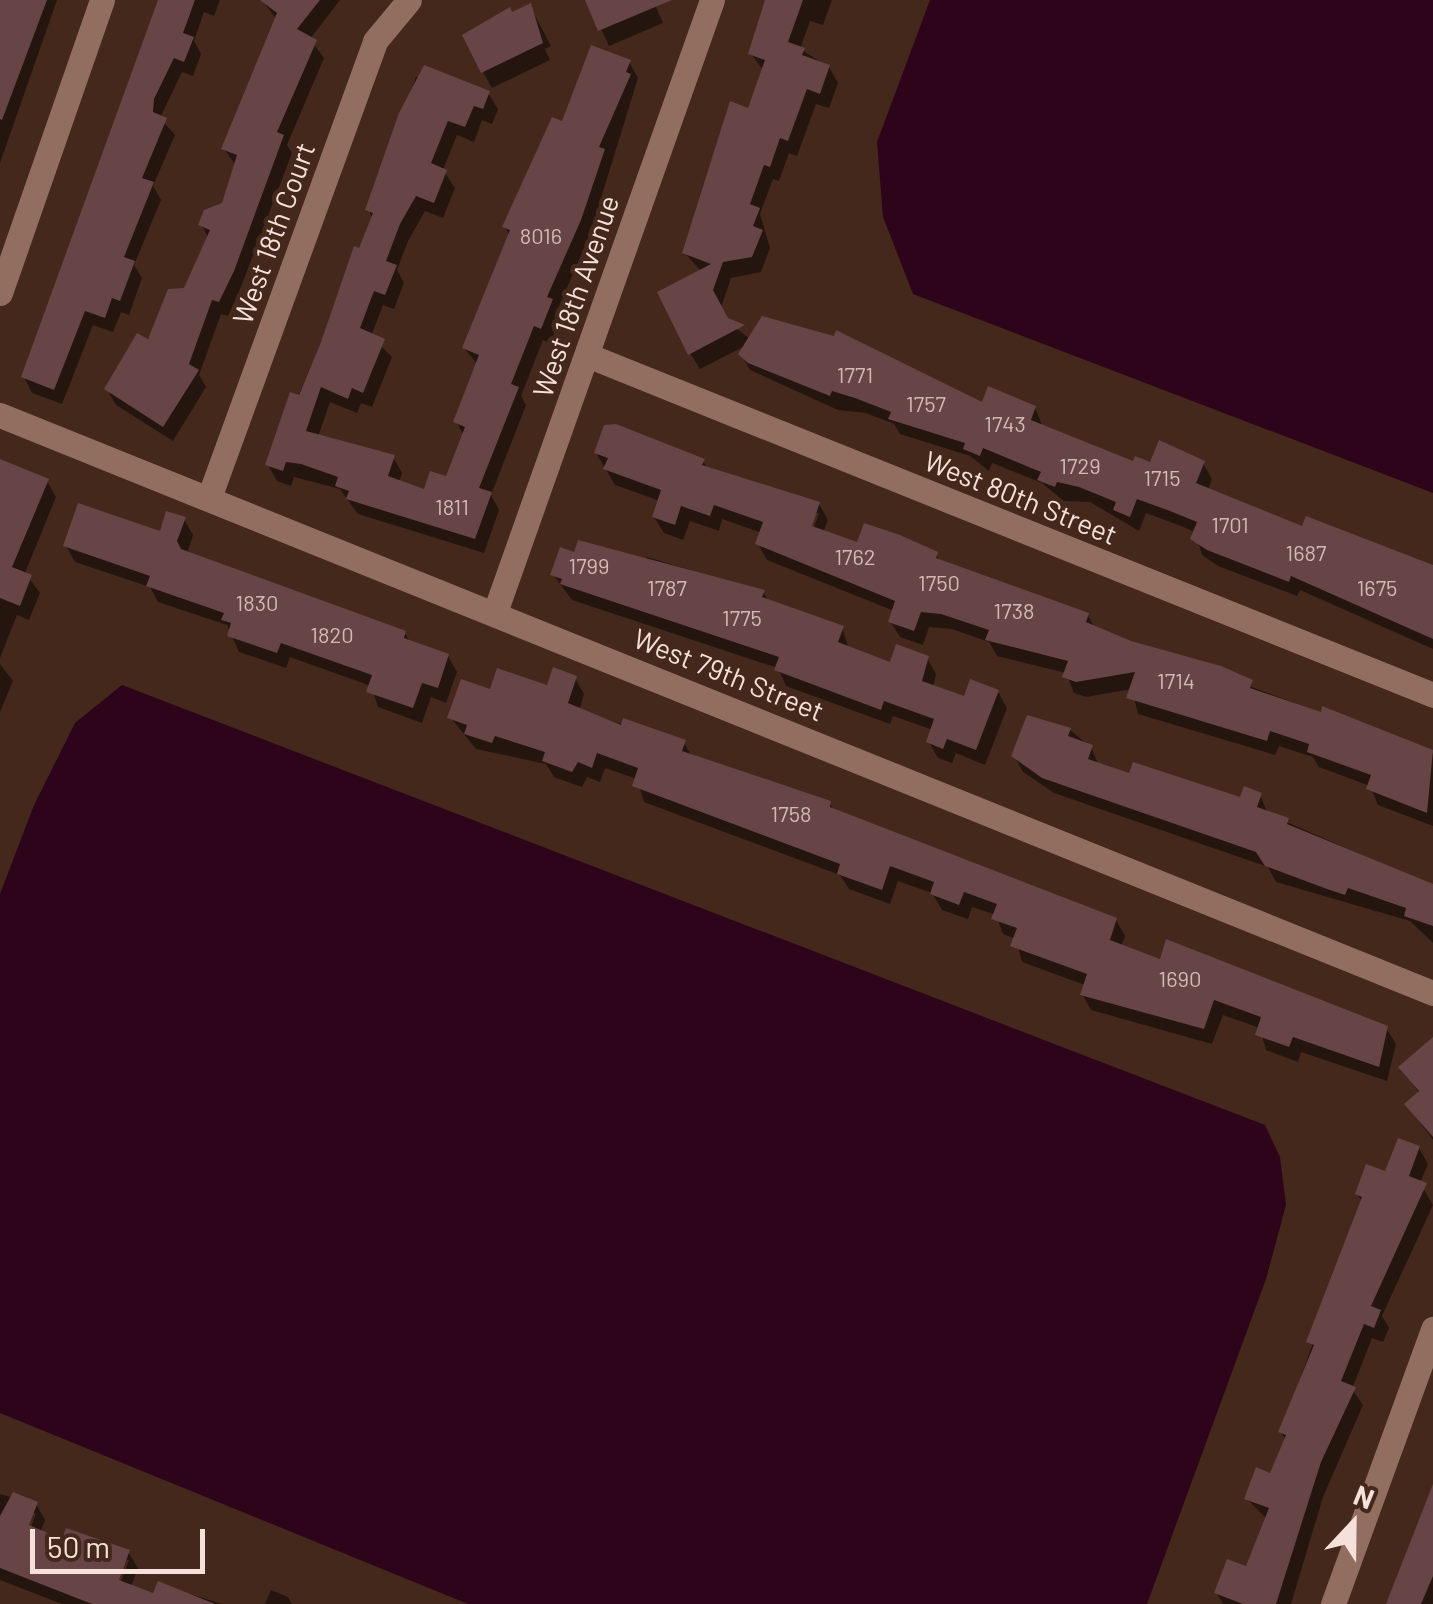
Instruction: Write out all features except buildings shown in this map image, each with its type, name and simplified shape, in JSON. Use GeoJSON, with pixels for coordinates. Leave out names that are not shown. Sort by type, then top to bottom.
{"type":"FeatureCollection","features":[{"type":"Feature","properties":{"kind":"street"},"geometry":{"type":"LineString","coordinates":[[0,293],[102,0]]}},
{"type":"Feature","properties":{"kind":"street","name":"West 18th Court"},"geometry":{"type":"LineString","coordinates":[[210,495],[375,41],[409,0]]}},
{"type":"Feature","properties":{"kind":"street","name":"West 18th Avenue"},"geometry":{"type":"LineString","coordinates":[[496,612],[712,0]]}},
{"type":"Feature","properties":{"kind":"street","name":"West 80th Street"},"geometry":{"type":"LineString","coordinates":[[586,355],[1433,695]]}},
{"type":"Feature","properties":{"kind":"street","name":"West 79th Street"},"geometry":{"type":"LineString","coordinates":[[0,415],[210,495],[1433,993]]}},
{"type":"Feature","properties":{"kind":"street"},"geometry":{"type":"LineString","coordinates":[[1332,1604],[1433,1329]]}},
{"type":"Feature","properties":{"kind":"shaded area"},"geometry":{"type":"Polygon","coordinates":[[[930,0],[1433,0],[1433,493],[913,294],[883,217],[877,142],[930,0]]]}},
{"type":"Feature","properties":{"kind":"shaded area"},"geometry":{"type":"Polygon","coordinates":[[[122,685],[1265,1125],[1280,1157],[1286,1205],[1266,1279],[1147,1604],[468,1604],[0,1413],[0,894],[34,805],[75,723],[122,685]]]}}]}
